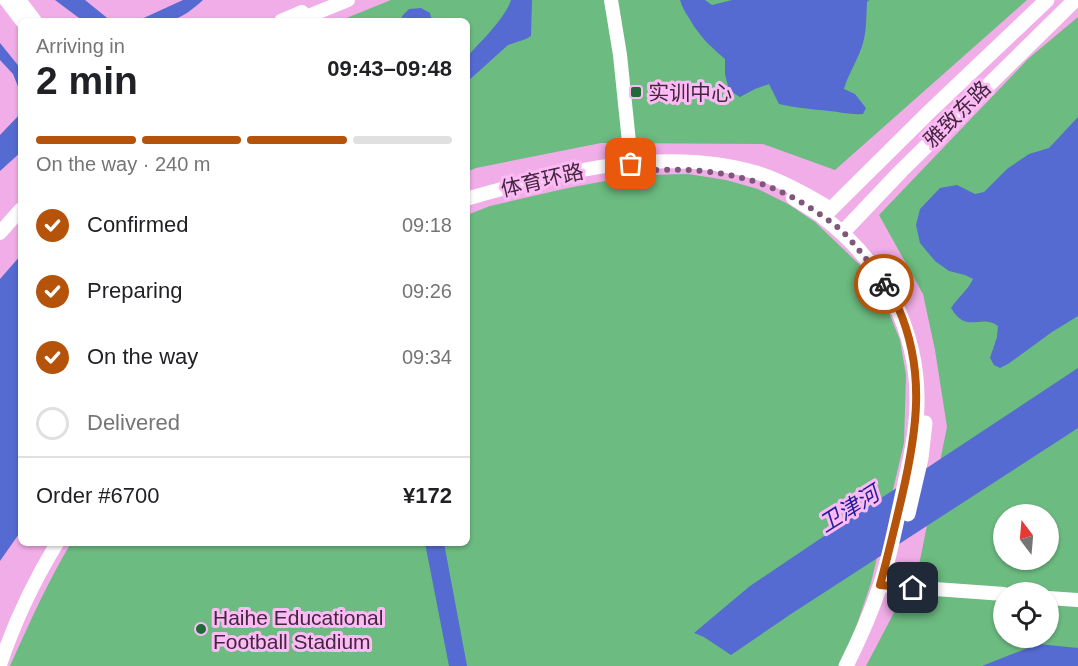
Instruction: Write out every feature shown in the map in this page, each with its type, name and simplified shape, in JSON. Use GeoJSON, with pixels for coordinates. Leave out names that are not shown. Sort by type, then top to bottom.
{"type":"FeatureCollection","features":[{"type":"Feature","properties":{"kind":"main road"},"geometry":{"type":"LineString","coordinates":[[6,0],[20,18]]}},
{"type":"Feature","properties":{"kind":"main road"},"geometry":{"type":"LineString","coordinates":[[19,0],[34,18]]}},
{"type":"Feature","properties":{"kind":"main road"},"geometry":{"type":"LineString","coordinates":[[288,18],[332,0]]}},
{"type":"Feature","properties":{"kind":"main road"},"geometry":{"type":"LineString","coordinates":[[303,18],[348,0]]}},
{"type":"Feature","properties":{"kind":"main road"},"geometry":{"type":"LineString","coordinates":[[611,0],[635,168]]}},
{"type":"Feature","properties":{"kind":"main road"},"geometry":{"type":"LineString","coordinates":[[619,0],[627,50],[635,168]]}},
{"type":"Feature","properties":{"kind":"main road","name":"雅致东路"},"geometry":{"type":"LineString","coordinates":[[827,213],[1047,0]]}},
{"type":"Feature","properties":{"kind":"main road","name":"雅致东路"},"geometry":{"type":"LineString","coordinates":[[847,229],[901,171],[1075,0]]}},
{"type":"Feature","properties":{"kind":"main road","name":"体育环路"},"geometry":{"type":"LineString","coordinates":[[470,198],[525,182],[579,171],[697,162],[720,164],[760,173],[781,182],[847,229],[897,305],[906,327],[912,350],[917,407],[913,471],[876,624],[857,666]]}},
{"type":"Feature","properties":{"kind":"main road","name":"体育环路"},"geometry":{"type":"LineString","coordinates":[[470,207],[539,187],[635,168]]}},
{"type":"Feature","properties":{"kind":"main road"},"geometry":{"type":"LineString","coordinates":[[0,224],[18,204]]}},
{"type":"Feature","properties":{"kind":"main road"},"geometry":{"type":"LineString","coordinates":[[0,233],[18,212]]}},
{"type":"Feature","properties":{"kind":"main road"},"geometry":{"type":"LineString","coordinates":[[0,640],[44,546]]}},
{"type":"Feature","properties":{"kind":"main road"},"geometry":{"type":"LineString","coordinates":[[0,665],[28,598],[55,546]]}},
{"type":"Feature","properties":{"kind":"main road"},"geometry":{"type":"LineString","coordinates":[[885,586],[993,593]]}},
{"type":"Feature","properties":{"kind":"main road","name":"体育环路"},"geometry":{"type":"LineString","coordinates":[[846,666],[885,586]]}},
{"type":"Feature","properties":{"kind":"main road"},"geometry":{"type":"LineString","coordinates":[[1059,599],[1078,600]]}},
{"type":"Feature","properties":{"kind":"green space"},"geometry":{"type":"Polygon","coordinates":[[[391,0],[1027,0],[835,170],[763,144],[601,143],[470,171],[470,18],[346,18],[391,0]]]}},
{"type":"Feature","properties":{"kind":"green space"},"geometry":{"type":"Polygon","coordinates":[[[1078,17],[1078,666],[866,666],[919,565],[947,427],[935,350],[923,294],[879,215],[1029,58],[1078,17]]]}},
{"type":"Feature","properties":{"kind":"green space"},"geometry":{"type":"Polygon","coordinates":[[[688,174],[726,180],[758,189],[788,204],[815,222],[862,267],[875,285],[900,340],[906,375],[904,443],[871,583],[856,627],[839,666],[10,666],[46,588],[69,546],[470,546],[470,214],[490,206],[568,188],[648,175],[688,174]]]}},
{"type":"Feature","properties":{"kind":"water"},"geometry":{"type":"Polygon","coordinates":[[[55,0],[85,0],[107,18],[79,18],[55,0]]]}},
{"type":"Feature","properties":{"kind":"water"},"geometry":{"type":"Polygon","coordinates":[[[183,0],[203,0],[177,18],[144,18],[183,0]]]}},
{"type":"Feature","properties":{"kind":"water"},"geometry":{"type":"Polygon","coordinates":[[[511,0],[532,0],[531,36],[508,45],[470,79],[470,54],[508,7],[511,0]]]}},
{"type":"Feature","properties":{"kind":"water"},"geometry":{"type":"Polygon","coordinates":[[[680,0],[705,0],[712,5],[732,0],[869,0],[863,43],[844,89],[855,94],[866,108],[863,114],[779,104],[769,84],[740,97],[729,90],[725,74],[725,59],[697,30],[680,0]]]}},
{"type":"Feature","properties":{"kind":"water"},"geometry":{"type":"Polygon","coordinates":[[[421,8],[430,13],[431,18],[402,18],[409,9],[421,8]]]}},
{"type":"Feature","properties":{"kind":"water"},"geometry":{"type":"Polygon","coordinates":[[[0,43],[18,65],[18,86],[13,74],[0,60],[0,43]]]}},
{"type":"Feature","properties":{"kind":"water"},"geometry":{"type":"Polygon","coordinates":[[[18,116],[18,155],[0,171],[0,135],[18,116]]]}},
{"type":"Feature","properties":{"kind":"water"},"geometry":{"type":"Polygon","coordinates":[[[1078,117],[1078,316],[1000,368],[994,365],[990,358],[998,326],[986,322],[968,322],[957,316],[951,308],[973,279],[949,271],[935,261],[920,243],[916,225],[920,209],[940,188],[957,185],[975,194],[984,192],[1007,169],[1029,154],[1049,148],[1078,117]]]}},
{"type":"Feature","properties":{"kind":"water"},"geometry":{"type":"Polygon","coordinates":[[[18,258],[18,535],[0,561],[0,279],[18,258]]]}},
{"type":"Feature","properties":{"kind":"water"},"geometry":{"type":"Polygon","coordinates":[[[1078,368],[1078,428],[731,655],[694,633],[750,586],[1078,368]]]}},
{"type":"Feature","properties":{"kind":"water"},"geometry":{"type":"Polygon","coordinates":[[[426,546],[445,546],[467,666],[449,666],[426,546]]]}},
{"type":"Feature","properties":{"kind":"water"},"geometry":{"type":"Polygon","coordinates":[[[1059,646],[1078,648],[1078,666],[982,666],[1028,648],[1059,648],[1059,646]]]}},
{"type":"Feature","properties":{"kind":"way so far"},"geometry":{"type":"LineString","coordinates":[[631,164],[632,172],[689,169],[719,172],[772,188],[804,204],[843,232],[884,284]]}},
{"type":"Feature","properties":{"kind":"place","name":"实训中心"},"geometry":{"type":"Point","coordinates":[636,92]}},
{"type":"Feature","properties":{"kind":"place","name":"Haihe Educational Football Stadium"},"geometry":{"type":"Point","coordinates":[201,629]}},
{"type":"Feature","properties":{"kind":"route"},"geometry":{"type":"LineString","coordinates":[[884,284],[897,305],[906,327],[912,350],[917,407],[907,474],[880,585],[913,588]]}},
{"type":"Feature","properties":{"kind":"water label","name":"卫津河"},"geometry":{"type":"Point","coordinates":[849,509]}}]}
